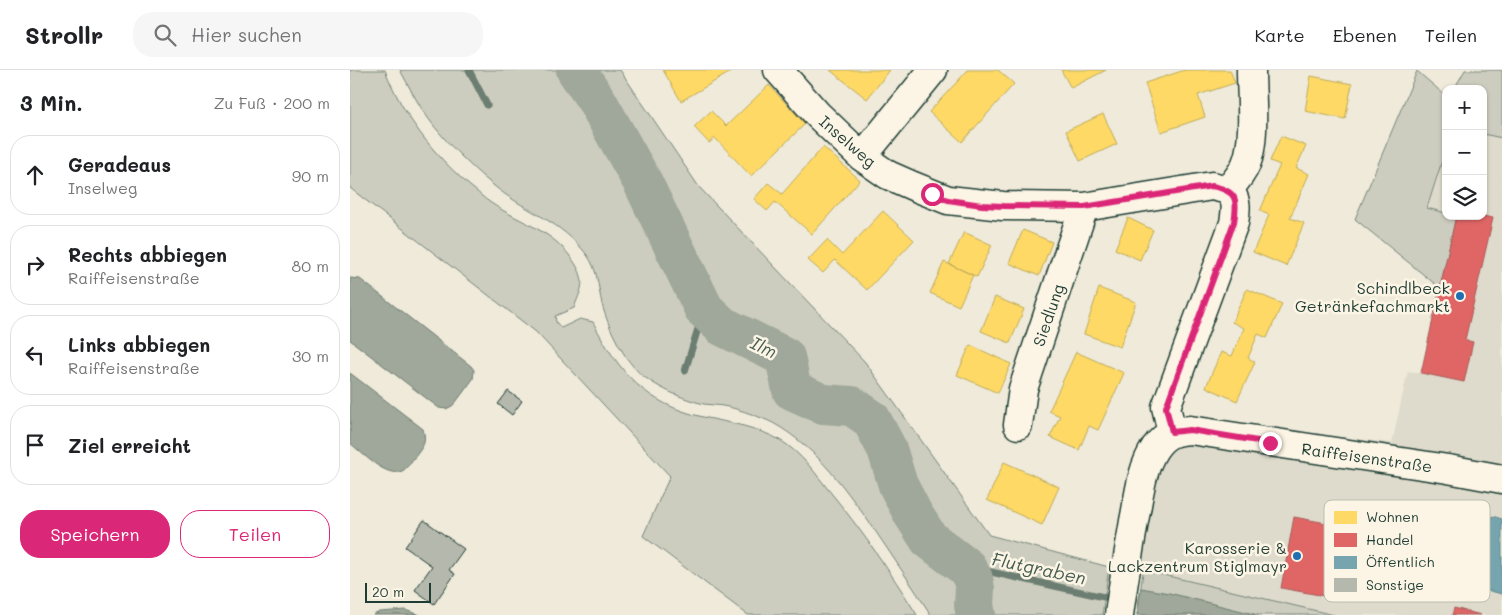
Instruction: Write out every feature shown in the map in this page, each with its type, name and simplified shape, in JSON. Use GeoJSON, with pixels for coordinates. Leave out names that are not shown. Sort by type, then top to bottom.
{"type":"FeatureCollection","features":[{"type":"Feature","properties":{"kind":"street","name":"Inselweg"},"geometry":{"type":"LineString","coordinates":[[778,70],[818,115],[862,156],[888,175],[948,200],[1003,206],[1084,207],[1212,186],[1228,190]]}},
{"type":"Feature","properties":{"kind":"street"},"geometry":{"type":"LineString","coordinates":[[862,156],[934,70]]}},
{"type":"Feature","properties":{"kind":"street"},"geometry":{"type":"LineString","coordinates":[[1119,615],[1146,465],[1156,447],[1172,432],[1166,407],[1234,222],[1235,198],[1228,190],[1242,174],[1250,152],[1252,128],[1251,70]]}},
{"type":"Feature","properties":{"kind":"street","name":"Siedlung"},"geometry":{"type":"LineString","coordinates":[[1018,425],[1023,389],[1084,207]]}},
{"type":"Feature","properties":{"kind":"street","name":"Raiffeisenstraße"},"geometry":{"type":"LineString","coordinates":[[1172,432],[1190,430],[1458,470],[1502,479]]}},
{"type":"Feature","properties":{"kind":"shaded area"},"geometry":{"type":"Polygon","coordinates":[[[350,70],[385,70],[392,87],[420,133],[456,174],[488,201],[548,236],[568,253],[579,271],[582,282],[574,308],[555,316],[556,322],[561,328],[580,319],[593,322],[613,357],[636,384],[650,395],[665,404],[683,411],[744,426],[764,433],[790,447],[812,469],[851,519],[917,615],[748,615],[643,536],[670,476],[536,332],[350,188],[350,70]]]}},
{"type":"Feature","properties":{"kind":"shaded area"},"geometry":{"type":"Polygon","coordinates":[[[400,70],[620,70],[699,187],[865,362],[989,535],[1109,567],[1102,615],[931,615],[843,486],[804,445],[769,421],[733,408],[704,404],[680,396],[657,385],[636,370],[623,353],[608,323],[596,273],[587,255],[577,243],[556,226],[498,189],[461,156],[428,118],[400,70]]]}},
{"type":"Feature","properties":{"kind":"shaded area"},"geometry":{"type":"Polygon","coordinates":[[[1465,70],[1502,70],[1502,138],[1487,135],[1487,85],[1456,85],[1465,70]]]}},
{"type":"Feature","properties":{"kind":"shaded area"},"geometry":{"type":"Polygon","coordinates":[[[1417,71],[1442,93],[1442,161],[1427,208],[1442,212],[1442,220],[1455,220],[1440,288],[1355,219],[1417,71]]]}},
{"type":"Feature","properties":{"kind":"shaded area"},"geometry":{"type":"Polygon","coordinates":[[[1487,133],[1502,137],[1502,615],[1334,615],[1155,573],[1126,569],[1146,465],[1201,421],[1392,443],[1408,371],[1421,373],[1481,220],[1487,220],[1487,133]]]}},
{"type":"Feature","properties":{"kind":"shaded area"},"geometry":{"type":"Polygon","coordinates":[[[1442,161],[1442,212],[1427,209],[1442,161]]]}},
{"type":"Feature","properties":{"kind":"shaded area"},"geometry":{"type":"Polygon","coordinates":[[[350,278],[360,279],[471,366],[474,370],[473,379],[452,406],[446,409],[439,408],[350,340],[350,278]]]}},
{"type":"Feature","properties":{"kind":"shaded area"},"geometry":{"type":"Polygon","coordinates":[[[350,373],[423,429],[425,438],[422,447],[402,471],[389,471],[382,468],[350,443],[350,373]]]}},
{"type":"Feature","properties":{"kind":"shaded area"},"geometry":{"type":"Polygon","coordinates":[[[1143,572],[1155,573],[1334,615],[1137,615],[1143,572]]]}},
{"type":"Feature","properties":{"kind":"shaded area"},"geometry":{"type":"Polygon","coordinates":[[[1141,588],[1169,593],[1258,615],[1137,615],[1141,588]]]}},
{"type":"Feature","properties":{"kind":"shaded area"},"geometry":{"type":"Polygon","coordinates":[[[405,610],[420,615],[373,615],[380,612],[405,610]]]}},
{"type":"Feature","properties":{"kind":"building: Wohnen"},"geometry":{"type":"Polygon","coordinates":[[[663,70],[734,70],[681,101],[663,70]]]}},
{"type":"Feature","properties":{"kind":"building: Wohnen"},"geometry":{"type":"Polygon","coordinates":[[[830,70],[890,70],[867,99],[830,70]]]}},
{"type":"Feature","properties":{"kind":"building: Wohnen"},"geometry":{"type":"Polygon","coordinates":[[[968,70],[998,70],[1014,84],[962,142],[929,112],[968,70]]]}},
{"type":"Feature","properties":{"kind":"building: Wohnen"},"geometry":{"type":"Polygon","coordinates":[[[1061,70],[1106,70],[1071,88],[1061,70]]]}},
{"type":"Feature","properties":{"kind":"building: Wohnen"},"geometry":{"type":"Polygon","coordinates":[[[1185,70],[1230,70],[1235,83],[1198,95],[1205,117],[1161,132],[1145,83],[1185,70]]]}},
{"type":"Feature","properties":{"kind":"building: Wohnen"},"geometry":{"type":"Polygon","coordinates":[[[1311,76],[1352,84],[1345,119],[1305,111],[1311,76]]]}},
{"type":"Feature","properties":{"kind":"building: Wohnen"},"geometry":{"type":"Polygon","coordinates":[[[769,85],[805,124],[751,176],[715,138],[709,143],[694,127],[711,111],[726,126],[769,85]]]}},
{"type":"Feature","properties":{"kind":"building: Wohnen"},"geometry":{"type":"Polygon","coordinates":[[[1103,114],[1117,144],[1080,161],[1066,131],[1103,114]]]}},
{"type":"Feature","properties":{"kind":"building: Wohnen"},"geometry":{"type":"Polygon","coordinates":[[[1281,136],[1306,146],[1296,168],[1309,174],[1290,218],[1304,223],[1286,266],[1253,252],[1269,215],[1260,211],[1280,165],[1270,161],[1281,136]]]}},
{"type":"Feature","properties":{"kind":"building: Wohnen"},"geometry":{"type":"Polygon","coordinates":[[[823,147],[860,180],[812,234],[775,202],[767,211],[754,199],[768,183],[782,194],[823,147]]]}},
{"type":"Feature","properties":{"kind":"building: Wohnen"},"geometry":{"type":"Polygon","coordinates":[[[883,211],[914,240],[867,290],[835,260],[823,273],[808,260],[827,240],[842,255],[883,211]]]}},
{"type":"Feature","properties":{"kind":"building: Wohnen"},"geometry":{"type":"Polygon","coordinates":[[[1128,218],[1153,230],[1140,260],[1115,249],[1128,218]]]}},
{"type":"Feature","properties":{"kind":"building: Wohnen"},"geometry":{"type":"Polygon","coordinates":[[[1023,230],[1052,242],[1039,276],[1009,263],[1023,230]]]}},
{"type":"Feature","properties":{"kind":"building: Wohnen"},"geometry":{"type":"Polygon","coordinates":[[[964,232],[992,245],[977,277],[949,264],[964,232]]]}},
{"type":"Feature","properties":{"kind":"building: Wohnen"},"geometry":{"type":"Polygon","coordinates":[[[944,262],[973,275],[959,306],[930,293],[944,262]]]}},
{"type":"Feature","properties":{"kind":"building: Wohnen"},"geometry":{"type":"Polygon","coordinates":[[[1099,288],[1136,302],[1120,347],[1084,334],[1099,288]]]}},
{"type":"Feature","properties":{"kind":"building: Wohnen"},"geometry":{"type":"Polygon","coordinates":[[[1247,289],[1282,304],[1267,338],[1258,334],[1248,358],[1255,362],[1237,401],[1206,387],[1221,352],[1232,356],[1244,328],[1232,322],[1247,289]]]}},
{"type":"Feature","properties":{"kind":"building: Wohnen"},"geometry":{"type":"Polygon","coordinates":[[[995,297],[1024,309],[1010,343],[981,331],[995,297]]]}},
{"type":"Feature","properties":{"kind":"building: Wohnen"},"geometry":{"type":"Polygon","coordinates":[[[970,345],[1011,364],[998,393],[957,375],[970,345]]]}},
{"type":"Feature","properties":{"kind":"building: Wohnen"},"geometry":{"type":"Polygon","coordinates":[[[1076,352],[1124,373],[1098,430],[1089,426],[1079,450],[1050,437],[1060,416],[1049,411],[1076,352]]]}},
{"type":"Feature","properties":{"kind":"building: Wohnen"},"geometry":{"type":"Polygon","coordinates":[[[1004,462],[1059,487],[1042,525],[987,500],[1004,462]]]}},
{"type":"Feature","properties":{"kind":"building: Handel"},"geometry":{"type":"Polygon","coordinates":[[[1487,217],[1493,218],[1465,340],[1473,342],[1464,382],[1421,373],[1455,220],[1487,220],[1487,217]]]}},
{"type":"Feature","properties":{"kind":"building: Handel"},"geometry":{"type":"Polygon","coordinates":[[[1294,517],[1324,523],[1324,596],[1281,588],[1294,517]]]}},
{"type":"Feature","properties":{"kind":"building: Handel"},"geometry":{"type":"Polygon","coordinates":[[[1454,608],[1481,615],[1452,615],[1454,608]]]}},
{"type":"Feature","properties":{"kind":"building: Öffentlich"},"geometry":{"type":"Polygon","coordinates":[[[1492,516],[1502,519],[1502,594],[1490,591],[1490,524],[1492,516]]]}},
{"type":"Feature","properties":{"kind":"building: Sonstige"},"geometry":{"type":"Polygon","coordinates":[[[508,391],[522,401],[512,415],[498,404],[508,391]]]}},
{"type":"Feature","properties":{"kind":"building: Sonstige"},"geometry":{"type":"Polygon","coordinates":[[[424,520],[464,549],[449,570],[455,574],[434,604],[415,590],[432,566],[405,547],[424,520]]]}},
{"type":"Feature","properties":{"kind":"waterway"},"geometry":{"type":"LineString","coordinates":[[469,70],[487,105]]}},
{"type":"Feature","properties":{"kind":"waterway","name":"Ilm"},"geometry":{"type":"LineString","coordinates":[[576,70],[597,101],[643,183],[704,309],[722,326],[785,357],[792,390],[823,404],[852,406],[871,419],[887,449],[898,485],[913,514],[929,539],[967,568],[973,579],[976,615]]}},
{"type":"Feature","properties":{"kind":"waterway"},"geometry":{"type":"LineString","coordinates":[[685,371],[704,309]]}},
{"type":"Feature","properties":{"kind":"waterway","name":"Flutgraben"},"geometry":{"type":"LineString","coordinates":[[967,568],[1104,597]]}},
{"type":"Feature","properties":{"kind":"place","name":"Schindlbeck Getränkefachmarkt"},"geometry":{"type":"Point","coordinates":[1460,296]}},
{"type":"Feature","properties":{"kind":"place","name":"Karosserie & Lackzentrum Stiglmayr"},"geometry":{"type":"Point","coordinates":[1297,556]}},
{"type":"Feature","properties":{"kind":"route"},"geometry":{"type":"LineString","coordinates":[[932,194],[948,200],[982,205],[1084,207],[1212,186],[1228,190],[1235,198],[1234,222],[1217,273],[1166,407],[1172,432],[1190,430],[1270,443]]}}]}
